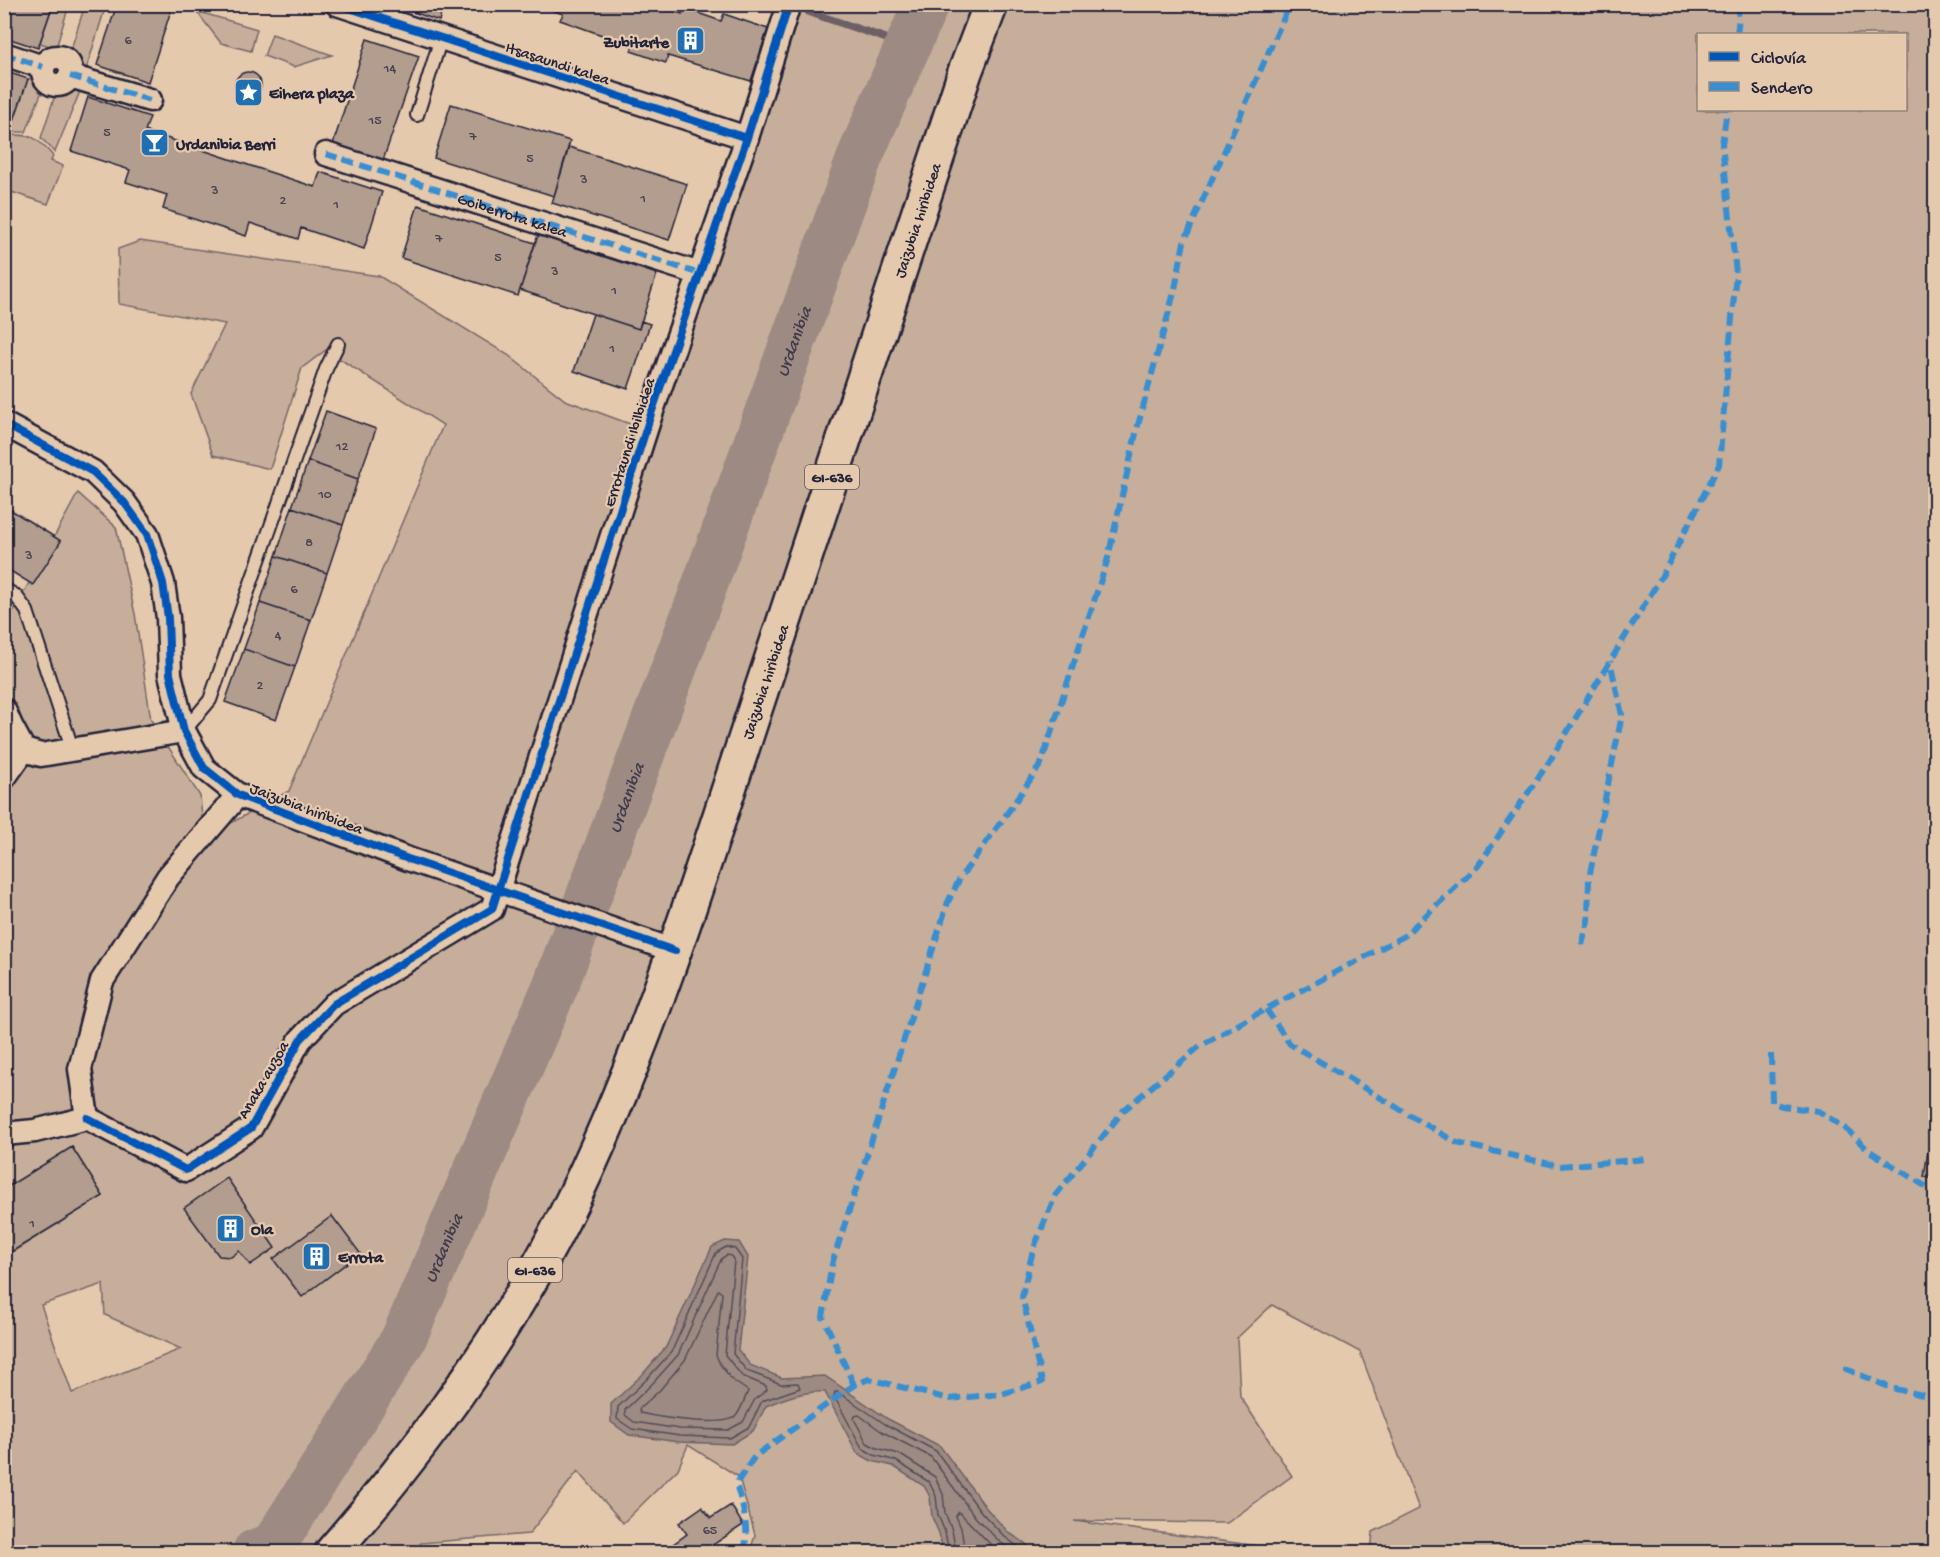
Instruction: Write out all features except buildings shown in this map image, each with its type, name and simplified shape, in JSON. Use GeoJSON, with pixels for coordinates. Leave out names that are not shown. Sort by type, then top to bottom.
{"type":"FeatureCollection","features":[{"type":"Feature","properties":{"kind":"main road","name":"Jaizubia hiribidea"},"geometry":{"type":"LineString","coordinates":[[675,951],[965,72],[991,4]]}},
{"type":"Feature","properties":{"kind":"main road","name":"GI-636"},"geometry":{"type":"LineString","coordinates":[[332,1552],[380,1498],[429,1436],[478,1366],[522,1294],[562,1222],[598,1148],[675,951]]}},
{"type":"Feature","properties":{"kind":"street"},"geometry":{"type":"LineString","coordinates":[[337,4],[363,8]]}},
{"type":"Feature","properties":{"kind":"street","name":"Errotaundi Ibilbidea"},"geometry":{"type":"LineString","coordinates":[[499,889],[651,414],[747,138],[789,4]]}},
{"type":"Feature","properties":{"kind":"street","name":"Itsasaundi kalea"},"geometry":{"type":"LineString","coordinates":[[363,8],[441,38],[747,138]]}},
{"type":"Feature","properties":{"kind":"street"},"geometry":{"type":"LineString","coordinates":[[4,54],[43,67],[44,77],[52,84],[63,84],[70,76],[150,100]]}},
{"type":"Feature","properties":{"kind":"street","name":"Goiberrota kalea"},"geometry":{"type":"LineString","coordinates":[[326,154],[700,274]]}},
{"type":"Feature","properties":{"kind":"street","name":"Jaizubia hiribidea"},"geometry":{"type":"LineString","coordinates":[[4,424],[93,472],[124,502],[147,534],[164,582],[170,674],[184,731],[204,768],[238,795],[408,859],[675,951]]}},
{"type":"Feature","properties":{"kind":"street"},"geometry":{"type":"LineString","coordinates":[[4,710],[24,750],[41,755],[184,731]]}},
{"type":"Feature","properties":{"kind":"street"},"geometry":{"type":"LineString","coordinates":[[4,778],[24,750]]}},
{"type":"Feature","properties":{"kind":"street"},"geometry":{"type":"LineString","coordinates":[[4,1134],[35,1131],[87,1118],[80,1069],[102,981],[168,877],[238,795]]}},
{"type":"Feature","properties":{"kind":"street","name":"Anaka auzoa"},"geometry":{"type":"LineString","coordinates":[[87,1118],[186,1170],[251,1128],[300,1040],[334,1004],[492,909],[499,889]]}},
{"type":"Feature","properties":{"kind":"lane"},"geometry":{"type":"LineString","coordinates":[[417,115],[441,38]]}},
{"type":"Feature","properties":{"kind":"lane"},"geometry":{"type":"LineString","coordinates":[[184,731],[210,700],[326,369],[338,344]]}},
{"type":"Feature","properties":{"kind":"lane"},"geometry":{"type":"LineString","coordinates":[[4,589],[16,596],[27,611],[73,751]]}},
{"type":"Feature","properties":{"kind":"shaded area"},"geometry":{"type":"Polygon","coordinates":[[[53,5],[69,5],[56,48],[40,43],[53,5]]]}},
{"type":"Feature","properties":{"kind":"shaded area"},"geometry":{"type":"Polygon","coordinates":[[[85,5],[106,5],[86,70],[71,49],[85,5]]]}},
{"type":"Feature","properties":{"kind":"shaded area"},"geometry":{"type":"Polygon","coordinates":[[[789,5],[1935,5],[1935,1552],[1371,1552],[1373,1532],[1419,1509],[1360,1352],[1272,1305],[1237,1338],[1240,1396],[1292,1476],[1227,1523],[1074,1521],[1302,1552],[750,1552],[755,1535],[739,1477],[688,1445],[678,1469],[623,1523],[578,1471],[529,1534],[421,1543],[414,1552],[5,1552],[5,1248],[9,1254],[103,1196],[72,1147],[5,1189],[5,608],[13,612],[78,493],[116,527],[135,614],[151,720],[200,796],[204,838],[289,791],[443,425],[326,350],[302,368],[270,469],[213,455],[191,394],[225,324],[119,304],[118,249],[140,241],[379,276],[508,355],[565,400],[649,431],[789,5]],[[103,1284],[41,1305],[72,1393],[181,1349],[105,1315],[103,1284]]]}},
{"type":"Feature","properties":{"kind":"shaded area"},"geometry":{"type":"Polygon","coordinates":[[[196,11],[257,29],[251,51],[221,43],[196,11]]]}},
{"type":"Feature","properties":{"kind":"shaded area"},"geometry":{"type":"Polygon","coordinates":[[[272,34],[332,55],[294,67],[264,56],[272,34]]]}},
{"type":"Feature","properties":{"kind":"shaded area"},"geometry":{"type":"Polygon","coordinates":[[[35,78],[42,91],[26,132],[10,132],[28,79],[35,78]]]}},
{"type":"Feature","properties":{"kind":"shaded area"},"geometry":{"type":"Polygon","coordinates":[[[72,86],[81,89],[55,152],[41,138],[55,95],[72,86]]]}},
{"type":"Feature","properties":{"kind":"shaded area"},"geometry":{"type":"Polygon","coordinates":[[[5,135],[32,137],[53,156],[51,161],[63,166],[48,204],[5,190],[5,135]]]}},
{"type":"Feature","properties":{"kind":"water"},"geometry":{"type":"Polygon","coordinates":[[[725,1241],[739,1242],[748,1257],[738,1350],[750,1365],[782,1378],[825,1376],[888,1419],[940,1446],[987,1509],[1009,1533],[1025,1543],[1033,1552],[943,1552],[939,1533],[932,1517],[930,1497],[924,1486],[893,1466],[872,1461],[857,1453],[825,1392],[802,1393],[766,1406],[753,1431],[732,1444],[679,1442],[629,1435],[611,1422],[611,1404],[642,1375],[666,1347],[712,1247],[725,1241]]]}},
{"type":"Feature","properties":{"kind":"waterway","name":"Urdanibia"},"geometry":{"type":"LineString","coordinates":[[255,1552],[273,1546],[403,1340],[555,987],[699,601],[861,154],[926,4]]}},
{"type":"Feature","properties":{"kind":"waterway"},"geometry":{"type":"LineString","coordinates":[[809,12],[908,46]]}},
{"type":"Feature","properties":{"kind":"marked path"},"geometry":{"type":"LineString","coordinates":[[854,1385],[823,1317],[832,1264],[948,902],[960,878],[1041,764],[1108,558],[1137,429],[1175,289],[1184,242],[1290,4]]}},
{"type":"Feature","properties":{"kind":"marked path"},"geometry":{"type":"LineString","coordinates":[[1736,4],[1739,17],[1737,33]]}},
{"type":"Feature","properties":{"kind":"marked path"},"geometry":{"type":"LineString","coordinates":[[4,54],[43,67]]}},
{"type":"Feature","properties":{"kind":"marked path"},"geometry":{"type":"LineString","coordinates":[[70,76],[150,100]]}},
{"type":"Feature","properties":{"kind":"marked path"},"geometry":{"type":"LineString","coordinates":[[744,1552],[746,1526],[736,1484],[755,1456],[854,1385],[869,1379],[949,1399],[1001,1394],[1042,1382],[1022,1296],[1033,1250],[1055,1196],[1124,1110],[1200,1046],[1404,936],[1478,866],[1549,762],[1663,574],[1719,465],[1736,273],[1722,144],[1727,111]]}},
{"type":"Feature","properties":{"kind":"marked path"},"geometry":{"type":"LineString","coordinates":[[326,154],[700,274]]}},
{"type":"Feature","properties":{"kind":"marked path"},"geometry":{"type":"LineString","coordinates":[[1582,945],[1588,921],[1589,878],[1622,715],[1610,661]]}},
{"type":"Feature","properties":{"kind":"marked path"},"geometry":{"type":"LineString","coordinates":[[1266,1009],[1290,1044],[1457,1143],[1559,1166],[1648,1159]]}},
{"type":"Feature","properties":{"kind":"marked path"},"geometry":{"type":"LineString","coordinates":[[1771,1054],[1772,1102],[1782,1106],[1818,1111],[1844,1127],[1868,1150],[1936,1193]]}},
{"type":"Feature","properties":{"kind":"marked path"},"geometry":{"type":"LineString","coordinates":[[1844,1368],[1891,1388],[1936,1398]]}},
{"type":"Feature","properties":{"kind":"cycle path"},"geometry":{"type":"LineString","coordinates":[[337,4],[747,138]]}},
{"type":"Feature","properties":{"kind":"cycle path"},"geometry":{"type":"LineString","coordinates":[[87,1118],[186,1170],[251,1128],[300,1040],[334,1004],[492,909],[651,414],[747,138],[789,4]]}},
{"type":"Feature","properties":{"kind":"cycle path"},"geometry":{"type":"LineString","coordinates":[[4,424],[93,472],[124,502],[147,534],[163,583],[168,618],[170,674],[184,731],[204,768],[238,795],[408,859],[675,951]]}},
{"type":"Feature","properties":{"kind":"place","name":"Zubitarte"},"geometry":{"type":"Point","coordinates":[690,41]}},
{"type":"Feature","properties":{"kind":"place","name":"Eihera plaza"},"geometry":{"type":"Point","coordinates":[248,92]}},
{"type":"Feature","properties":{"kind":"place","name":"Urdanibia Berri"},"geometry":{"type":"Point","coordinates":[155,143]}},
{"type":"Feature","properties":{"kind":"place","name":"Ola"},"geometry":{"type":"Point","coordinates":[230,1228]}},
{"type":"Feature","properties":{"kind":"place","name":"Errota"},"geometry":{"type":"Point","coordinates":[317,1256]}}]}
